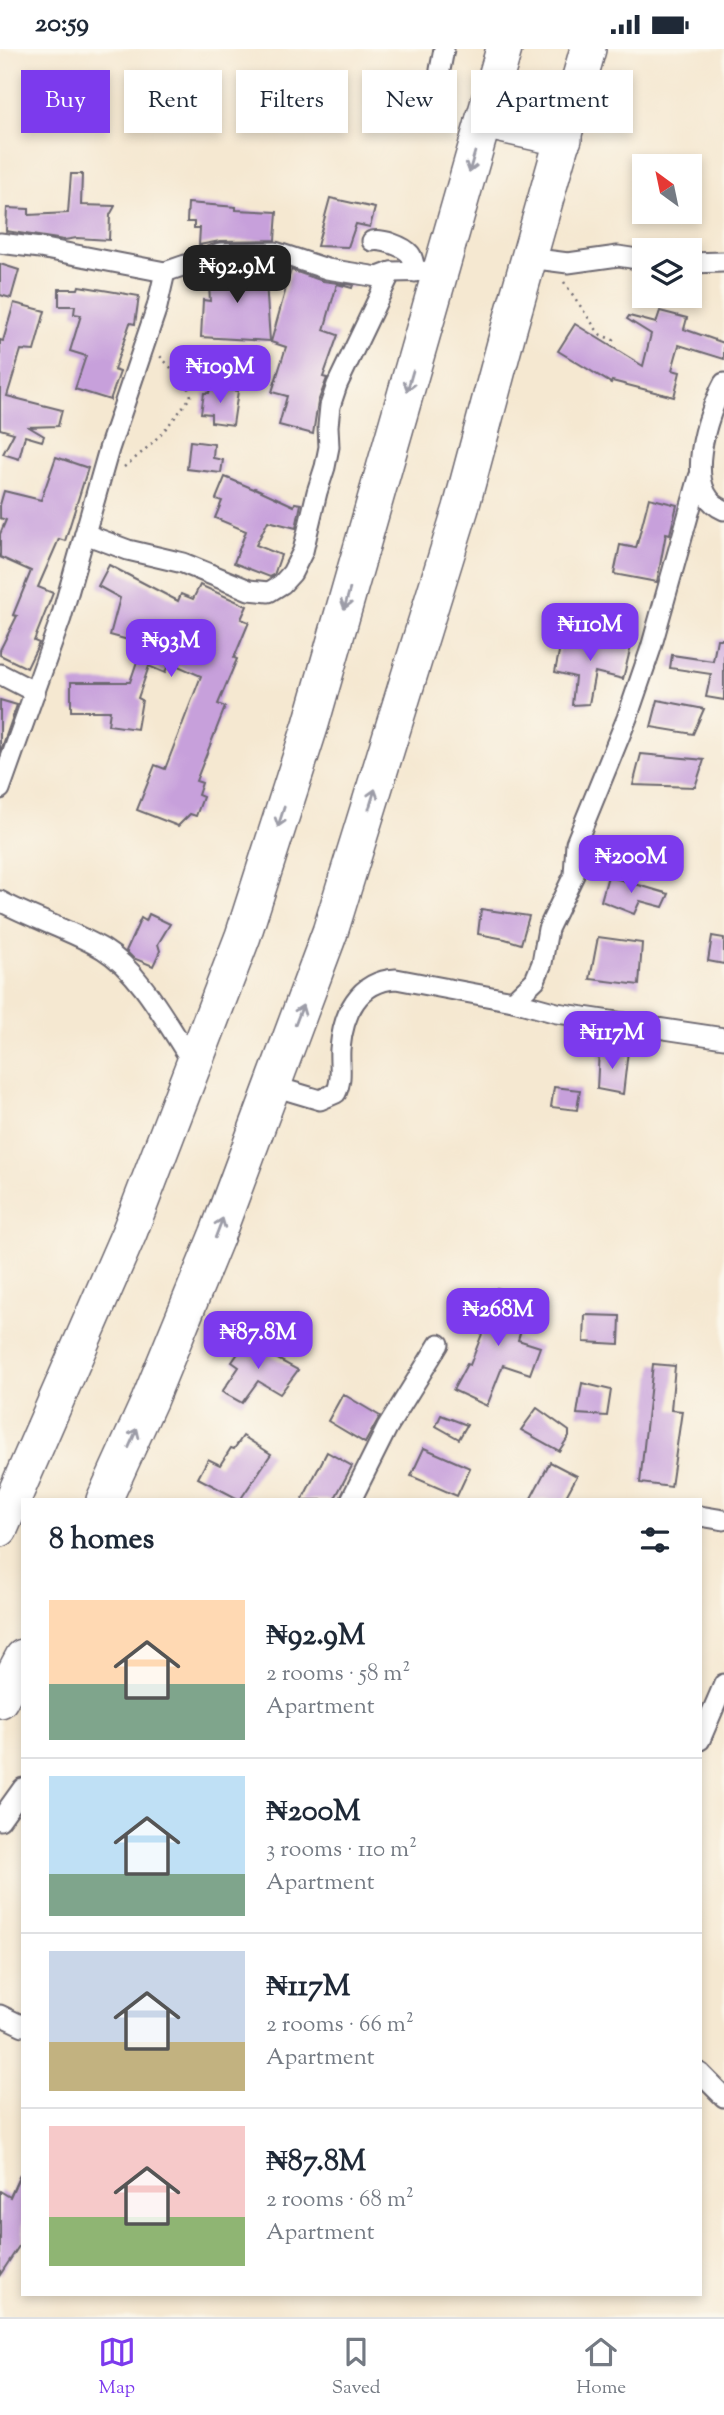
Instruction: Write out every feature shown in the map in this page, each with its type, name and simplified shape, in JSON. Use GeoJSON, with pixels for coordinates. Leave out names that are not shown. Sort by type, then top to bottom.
{"type":"FeatureCollection","features":[{"type":"Feature","properties":{"kind":"highway"},"geometry":{"type":"LineString","coordinates":[[498,70],[504,49]]}},
{"type":"Feature","properties":{"kind":"highway"},"geometry":{"type":"LineString","coordinates":[[105,1498],[149,1401],[216,1235],[330,932],[461,508],[542,260],[564,139],[588,49]]}},
{"type":"Feature","properties":{"kind":"highway"},"geometry":{"type":"LineString","coordinates":[[0,1529],[129,1233],[243,936],[311,724],[428,271],[479,133]]}},
{"type":"Feature","properties":{"kind":"highway"},"geometry":{"type":"LineString","coordinates":[[537,133],[564,139]]}},
{"type":"Feature","properties":{"kind":"highway"},"geometry":{"type":"LineString","coordinates":[[0,1700],[21,1661]]}},
{"type":"Feature","properties":{"kind":"street"},"geometry":{"type":"LineString","coordinates":[[440,70],[444,49]]}},
{"type":"Feature","properties":{"kind":"street"},"geometry":{"type":"LineString","coordinates":[[372,241],[383,239],[410,253],[414,262],[428,271]]}},
{"type":"Feature","properties":{"kind":"street"},"geometry":{"type":"LineString","coordinates":[[0,243],[165,272],[220,253],[275,251],[327,269],[378,277],[391,272],[428,271]]}},
{"type":"Feature","properties":{"kind":"street"},"geometry":{"type":"LineString","coordinates":[[542,260],[568,263],[618,256],[632,259]]}},
{"type":"Feature","properties":{"kind":"street"},"geometry":{"type":"LineString","coordinates":[[702,263],[724,262]]}},
{"type":"Feature","properties":{"kind":"street"},"geometry":{"type":"LineString","coordinates":[[0,789],[61,618],[101,479],[157,307],[165,272]]}},
{"type":"Feature","properties":{"kind":"street"},"geometry":{"type":"LineString","coordinates":[[85,534],[128,550],[183,563],[249,590],[270,592],[282,584],[292,573],[303,551],[325,467],[329,447],[330,406],[337,385],[391,272]]}},
{"type":"Feature","properties":{"kind":"street"},"geometry":{"type":"LineString","coordinates":[[513,1001],[535,981],[542,963],[548,929],[574,875],[576,843],[651,649],[699,477],[699,462],[715,400],[724,383]]}},
{"type":"Feature","properties":{"kind":"street"},"geometry":{"type":"LineString","coordinates":[[699,477],[710,499],[724,510]]}},
{"type":"Feature","properties":{"kind":"street"},"geometry":{"type":"LineString","coordinates":[[0,674],[34,692]]}},
{"type":"Feature","properties":{"kind":"street"},"geometry":{"type":"LineString","coordinates":[[0,901],[103,950],[119,961],[133,974],[193,1063]]}},
{"type":"Feature","properties":{"kind":"street"},"geometry":{"type":"LineString","coordinates":[[273,1086],[320,1100],[336,1093],[343,1032],[357,996],[373,983],[396,979],[513,1001],[557,1013],[724,1038]]}},
{"type":"Feature","properties":{"kind":"street"},"geometry":{"type":"LineString","coordinates":[[352,1498],[387,1428],[439,1344]]}},
{"type":"Feature","properties":{"kind":"street"},"geometry":{"type":"LineString","coordinates":[[702,1516],[724,1520]]}},
{"type":"Feature","properties":{"kind":"street"},"geometry":{"type":"LineString","coordinates":[[702,1735],[724,1684]]}},
{"type":"Feature","properties":{"kind":"street"},"geometry":{"type":"LineString","coordinates":[[0,1820],[21,1791]]}},
{"type":"Feature","properties":{"kind":"street"},"geometry":{"type":"LineString","coordinates":[[0,2015],[21,2025]]}},
{"type":"Feature","properties":{"kind":"street"},"geometry":{"type":"LineString","coordinates":[[702,2075],[724,2097]]}},
{"type":"Feature","properties":{"kind":"path"},"geometry":{"type":"LineString","coordinates":[[542,260],[565,285],[601,335],[616,341]]}},
{"type":"Feature","properties":{"kind":"path"},"geometry":{"type":"LineString","coordinates":[[101,479],[119,471],[143,453],[165,432],[191,396],[187,385],[176,371],[144,341]]}},
{"type":"Feature","properties":{"kind":"building"},"geometry":{"type":"Polygon","coordinates":[[[71,174],[82,174],[81,205],[115,206],[110,215],[109,240],[64,240],[6,231],[7,208],[29,209],[29,215],[68,213],[71,174]]]}},
{"type":"Feature","properties":{"kind":"building"},"geometry":{"type":"Polygon","coordinates":[[[330,198],[375,208],[370,227],[356,224],[348,247],[317,246],[330,198]]]}},
{"type":"Feature","properties":{"kind":"building"},"geometry":{"type":"Polygon","coordinates":[[[188,203],[236,207],[236,210],[277,212],[275,240],[220,241],[199,245],[200,228],[194,228],[194,222],[187,222],[188,203]]]}},
{"type":"Feature","properties":{"kind":"building"},"geometry":{"type":"Polygon","coordinates":[[[0,264],[19,270],[11,298],[0,295],[0,264]]]}},
{"type":"Feature","properties":{"kind":"building"},"geometry":{"type":"Polygon","coordinates":[[[265,267],[270,341],[201,337],[203,300],[210,301],[208,270],[265,267]]]}},
{"type":"Feature","properties":{"kind":"building"},"geometry":{"type":"Polygon","coordinates":[[[291,270],[323,281],[353,285],[352,288],[337,284],[324,330],[338,335],[323,377],[327,378],[318,402],[313,434],[279,425],[287,396],[272,392],[286,347],[271,342],[291,270]]]}},
{"type":"Feature","properties":{"kind":"building"},"geometry":{"type":"Polygon","coordinates":[[[79,286],[139,296],[135,324],[130,323],[114,370],[120,372],[110,400],[75,389],[86,356],[70,351],[81,315],[74,314],[75,306],[59,306],[59,289],[78,289],[79,286]]]}},
{"type":"Feature","properties":{"kind":"building"},"geometry":{"type":"Polygon","coordinates":[[[14,303],[45,311],[34,351],[21,350],[7,396],[62,410],[58,426],[29,427],[44,436],[42,441],[25,436],[19,459],[3,454],[14,433],[0,429],[0,340],[3,341],[14,303]]]}},
{"type":"Feature","properties":{"kind":"building"},"geometry":{"type":"Polygon","coordinates":[[[660,311],[687,318],[684,329],[724,343],[724,359],[679,345],[672,370],[680,372],[674,397],[612,381],[611,383],[558,351],[575,324],[643,366],[651,334],[627,319],[629,316],[656,323],[660,311]]]}},
{"type":"Feature","properties":{"kind":"building"},"geometry":{"type":"Polygon","coordinates":[[[210,388],[238,391],[233,425],[211,422],[211,414],[201,413],[204,393],[209,393],[210,388]]]}},
{"type":"Feature","properties":{"kind":"building"},"geometry":{"type":"Polygon","coordinates":[[[190,441],[214,444],[213,458],[223,460],[221,473],[187,469],[190,441]]]}},
{"type":"Feature","properties":{"kind":"building"},"geometry":{"type":"Polygon","coordinates":[[[56,457],[88,468],[65,541],[59,539],[38,587],[53,593],[34,641],[39,643],[27,668],[0,655],[17,616],[13,615],[31,571],[0,557],[0,534],[6,520],[0,518],[0,505],[4,491],[41,500],[56,457]]]}},
{"type":"Feature","properties":{"kind":"building"},"geometry":{"type":"Polygon","coordinates":[[[225,477],[294,506],[295,503],[301,504],[296,528],[268,521],[256,545],[281,555],[274,575],[270,577],[234,563],[246,531],[215,518],[222,501],[216,499],[225,477]]]}},
{"type":"Feature","properties":{"kind":"building"},"geometry":{"type":"Polygon","coordinates":[[[649,498],[677,505],[670,534],[666,533],[657,582],[614,574],[620,545],[636,548],[649,498]]]}},
{"type":"Feature","properties":{"kind":"building"},"geometry":{"type":"Polygon","coordinates":[[[109,565],[178,601],[181,594],[193,599],[200,585],[247,606],[241,619],[249,622],[218,704],[225,707],[196,781],[202,783],[198,795],[203,797],[196,816],[190,814],[178,826],[137,810],[155,765],[165,769],[201,676],[169,662],[165,673],[149,666],[138,698],[142,700],[137,729],[108,725],[110,711],[71,711],[71,682],[130,682],[143,644],[110,635],[120,598],[98,586],[109,565]]]}},
{"type":"Feature","properties":{"kind":"building"},"geometry":{"type":"Polygon","coordinates":[[[582,635],[631,646],[623,679],[595,672],[589,704],[572,705],[575,677],[555,672],[562,637],[581,640],[582,635]]]}},
{"type":"Feature","properties":{"kind":"building"},"geometry":{"type":"Polygon","coordinates":[[[717,639],[724,639],[724,700],[706,697],[711,674],[670,668],[672,655],[713,661],[717,639]]]}},
{"type":"Feature","properties":{"kind":"building"},"geometry":{"type":"Polygon","coordinates":[[[0,700],[17,705],[0,753],[0,700]]]}},
{"type":"Feature","properties":{"kind":"building"},"geometry":{"type":"Polygon","coordinates":[[[658,700],[704,709],[693,734],[651,727],[658,700]]]}},
{"type":"Feature","properties":{"kind":"building"},"geometry":{"type":"Polygon","coordinates":[[[641,754],[704,760],[695,787],[633,785],[641,754]]]}},
{"type":"Feature","properties":{"kind":"building"},"geometry":{"type":"Polygon","coordinates":[[[608,876],[669,894],[663,907],[640,901],[634,914],[601,901],[608,876]]]}},
{"type":"Feature","properties":{"kind":"building"},"geometry":{"type":"Polygon","coordinates":[[[481,909],[529,916],[521,944],[478,934],[481,909]]]}},
{"type":"Feature","properties":{"kind":"building"},"geometry":{"type":"Polygon","coordinates":[[[149,914],[170,924],[158,944],[160,951],[153,966],[133,958],[126,951],[141,918],[146,921],[149,914]]]}},
{"type":"Feature","properties":{"kind":"building"},"geometry":{"type":"Polygon","coordinates":[[[712,936],[724,938],[724,964],[708,961],[712,936]]]}},
{"type":"Feature","properties":{"kind":"building"},"geometry":{"type":"Polygon","coordinates":[[[598,937],[642,943],[639,985],[590,979],[598,937]]]}},
{"type":"Feature","properties":{"kind":"building"},"geometry":{"type":"Polygon","coordinates":[[[599,1050],[628,1051],[623,1094],[597,1089],[599,1050]]]}},
{"type":"Feature","properties":{"kind":"building"},"geometry":{"type":"Polygon","coordinates":[[[554,1087],[580,1090],[577,1110],[551,1107],[554,1087]]]}},
{"type":"Feature","properties":{"kind":"building"},"geometry":{"type":"Polygon","coordinates":[[[497,1288],[530,1299],[518,1340],[540,1347],[530,1374],[503,1365],[487,1406],[453,1390],[467,1364],[470,1365],[497,1288]]]}},
{"type":"Feature","properties":{"kind":"building"},"geometry":{"type":"Polygon","coordinates":[[[585,1315],[620,1316],[619,1344],[584,1342],[585,1315]]]}},
{"type":"Feature","properties":{"kind":"building"},"geometry":{"type":"Polygon","coordinates":[[[250,1336],[274,1350],[270,1355],[298,1370],[280,1394],[258,1381],[242,1403],[222,1392],[239,1367],[232,1362],[250,1336]]]}},
{"type":"Feature","properties":{"kind":"building"},"geometry":{"type":"Polygon","coordinates":[[[653,1364],[675,1366],[671,1410],[682,1411],[671,1487],[640,1483],[653,1364]]]}},
{"type":"Feature","properties":{"kind":"building"},"geometry":{"type":"Polygon","coordinates":[[[582,1383],[611,1390],[607,1416],[577,1414],[582,1383]]]}},
{"type":"Feature","properties":{"kind":"building"},"geometry":{"type":"Polygon","coordinates":[[[343,1394],[380,1416],[365,1443],[328,1421],[343,1394]]]}},
{"type":"Feature","properties":{"kind":"building"},"geometry":{"type":"Polygon","coordinates":[[[537,1408],[569,1431],[569,1436],[559,1451],[521,1430],[537,1408]]]}},
{"type":"Feature","properties":{"kind":"building"},"geometry":{"type":"Polygon","coordinates":[[[441,1415],[467,1425],[459,1439],[436,1426],[441,1415]]]}},
{"type":"Feature","properties":{"kind":"building"},"geometry":{"type":"Polygon","coordinates":[[[243,1436],[271,1454],[241,1498],[236,1498],[198,1478],[208,1459],[220,1465],[231,1448],[234,1449],[243,1436]]]}},
{"type":"Feature","properties":{"kind":"building"},"geometry":{"type":"Polygon","coordinates":[[[424,1448],[470,1468],[457,1496],[411,1476],[424,1448]]]}},
{"type":"Feature","properties":{"kind":"building"},"geometry":{"type":"Polygon","coordinates":[[[327,1452],[352,1466],[335,1498],[303,1498],[327,1452]]]}},
{"type":"Feature","properties":{"kind":"building"},"geometry":{"type":"Polygon","coordinates":[[[550,1462],[577,1476],[565,1498],[531,1498],[550,1462]]]}},
{"type":"Feature","properties":{"kind":"building"},"geometry":{"type":"Polygon","coordinates":[[[21,2172],[21,2243],[0,2275],[0,2191],[10,2197],[21,2172]]]}}]}
